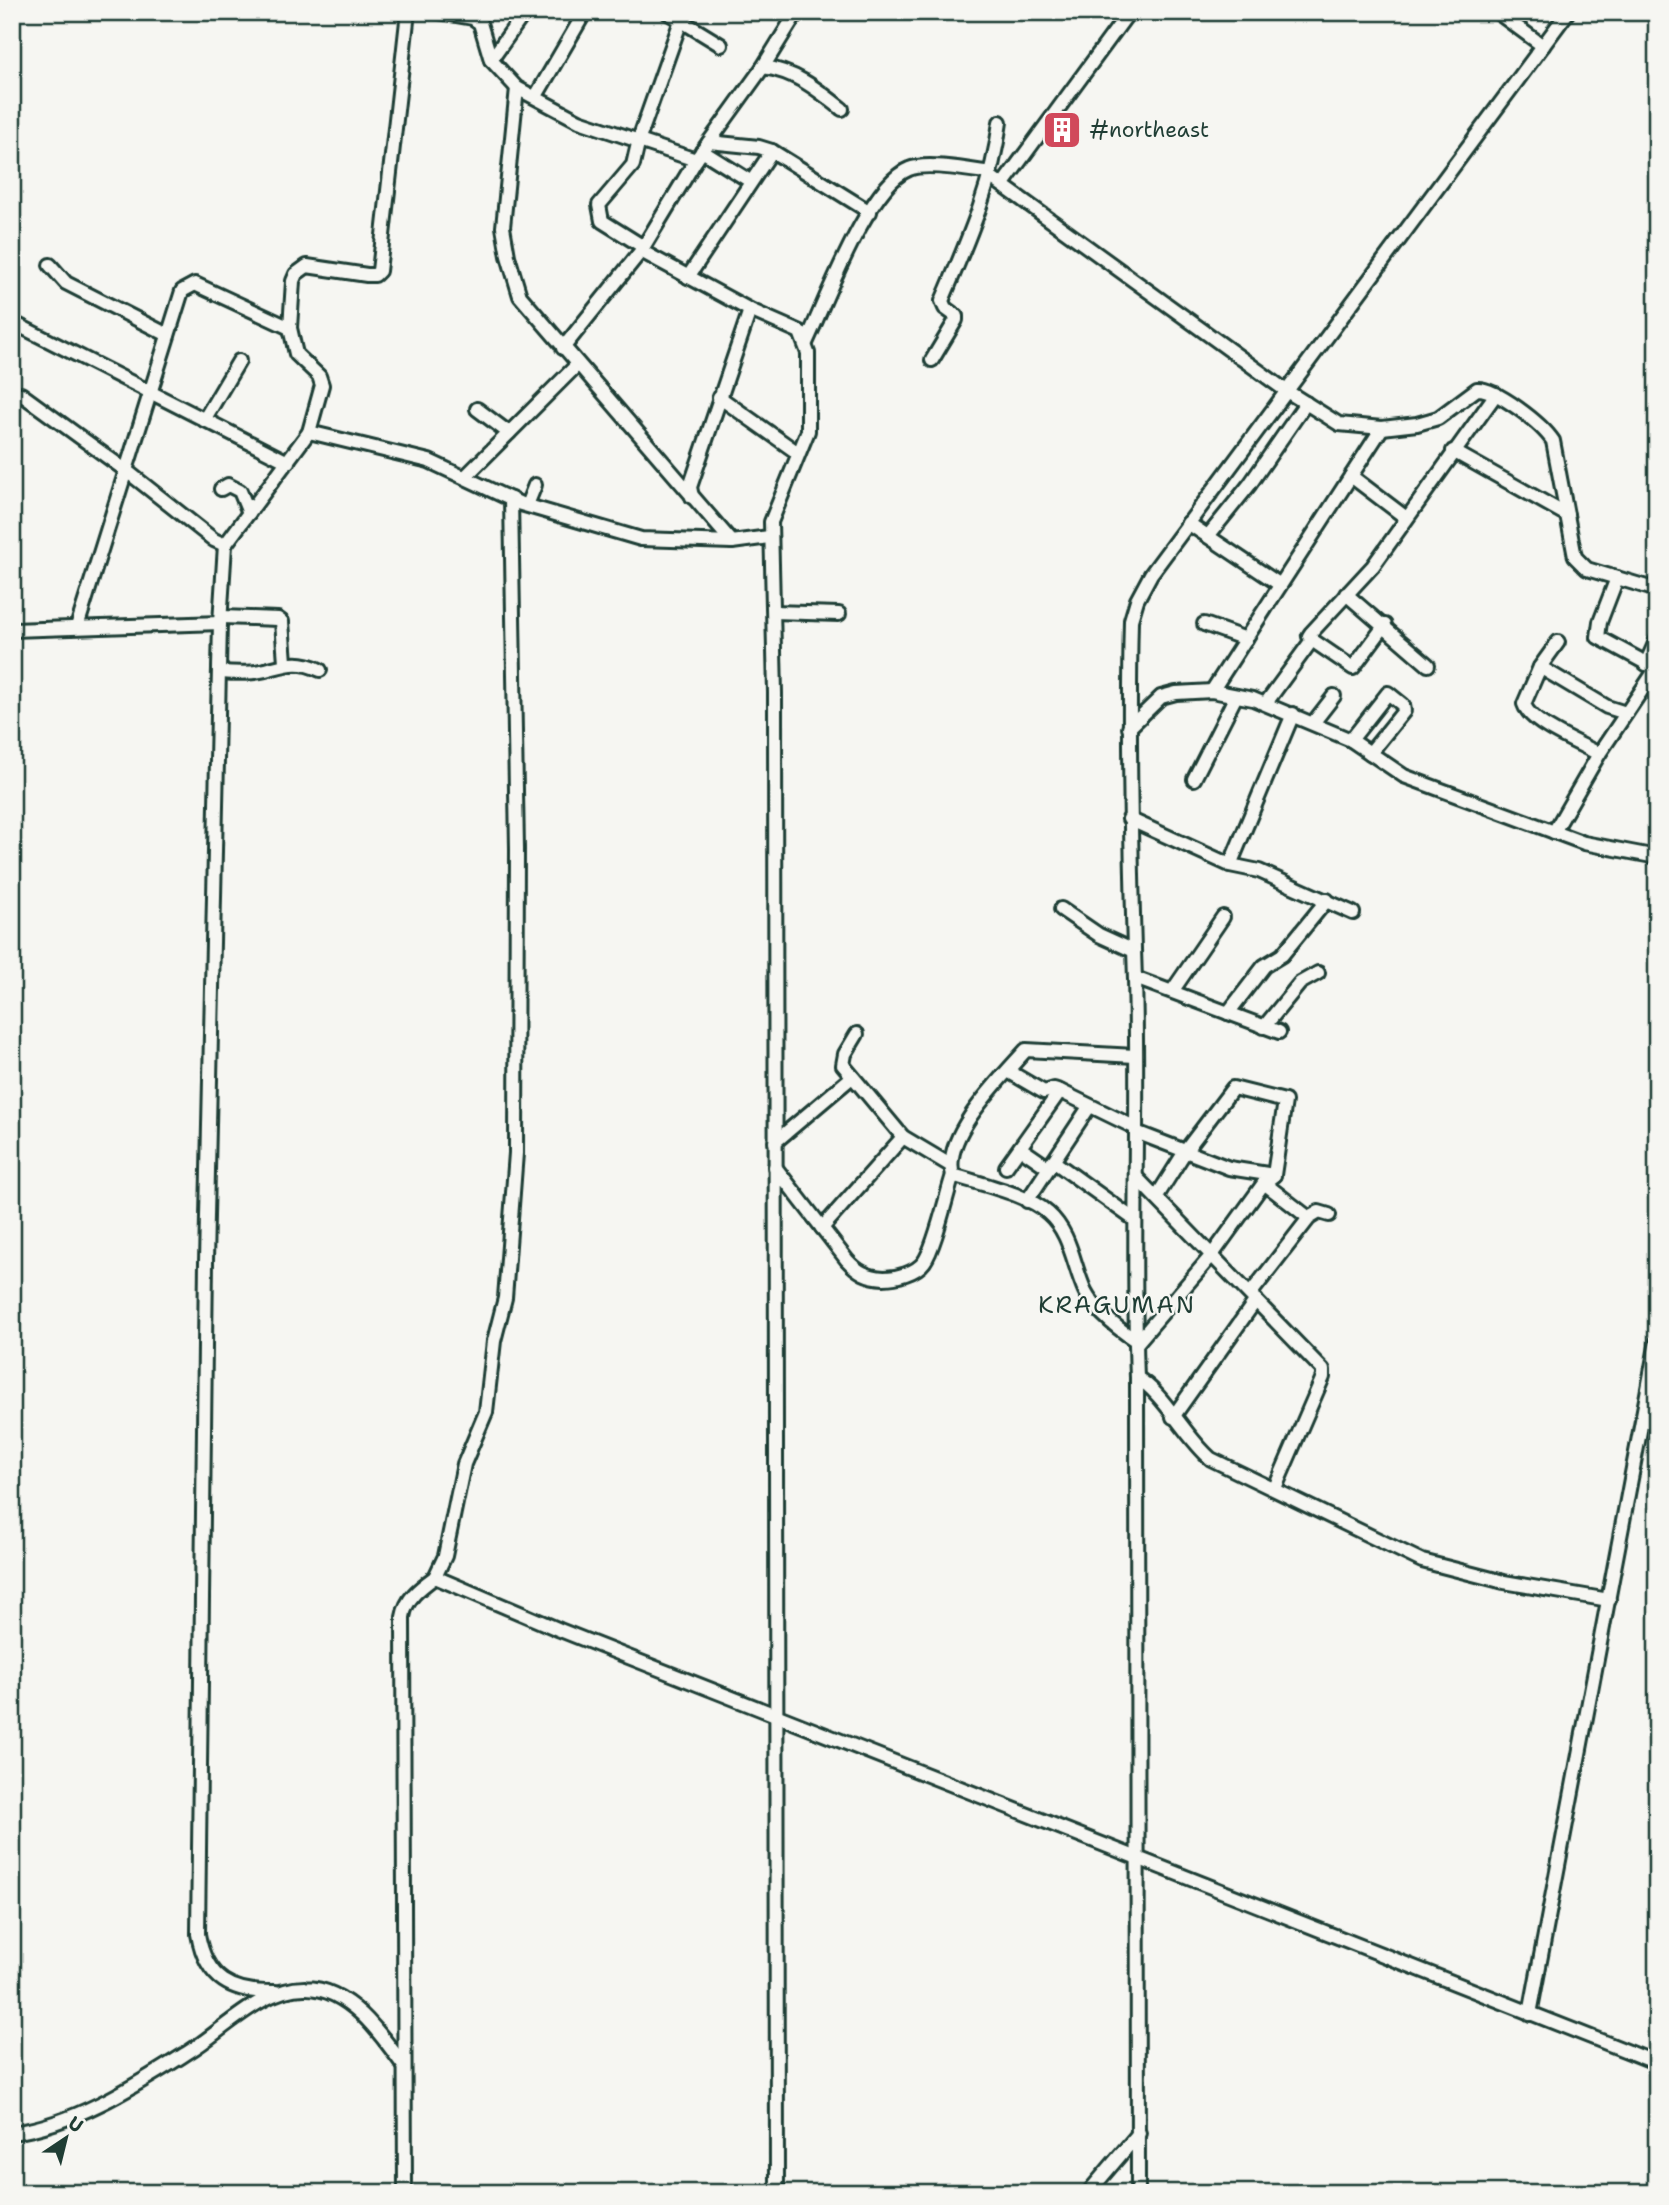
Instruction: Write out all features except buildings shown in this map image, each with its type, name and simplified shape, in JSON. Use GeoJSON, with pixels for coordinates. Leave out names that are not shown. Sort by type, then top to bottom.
{"type":"FeatureCollection","features":[{"type":"Feature","properties":{"kind":"street"},"geometry":{"type":"LineString","coordinates":[[403,2066],[376,2027],[336,1997],[312,1989],[252,1993],[231,1987],[214,1974],[202,1955],[198,1934],[205,1262],[225,545],[309,432],[322,385],[319,376],[296,354],[290,328],[293,281],[301,269],[307,266],[367,275],[374,275],[379,271],[408,12]]}},
{"type":"Feature","properties":{"kind":"street"},"geometry":{"type":"LineString","coordinates":[[438,12],[473,18],[480,23],[491,60],[517,88],[579,121],[610,133],[702,151],[759,147],[772,151],[870,212]]}},
{"type":"Feature","properties":{"kind":"street"},"geometry":{"type":"LineString","coordinates":[[491,60],[525,12]]}},
{"type":"Feature","properties":{"kind":"street"},"geometry":{"type":"LineString","coordinates":[[536,96],[585,12]]}},
{"type":"Feature","properties":{"kind":"street"},"geometry":{"type":"LineString","coordinates":[[667,12],[684,17],[721,45]]}},
{"type":"Feature","properties":{"kind":"street"},"geometry":{"type":"LineString","coordinates":[[562,348],[641,249],[702,151],[763,67],[797,12]]}},
{"type":"Feature","properties":{"kind":"street"},"geometry":{"type":"LineString","coordinates":[[932,360],[956,320],[956,316],[945,308],[942,301],[997,180],[1129,12]]}},
{"type":"Feature","properties":{"kind":"street"},"geometry":{"type":"LineString","coordinates":[[1497,12],[1543,46]]}},
{"type":"Feature","properties":{"kind":"street"},"geometry":{"type":"LineString","coordinates":[[1138,2185],[1138,1378],[1135,978],[1129,819],[1131,620],[1143,587],[1188,523],[1568,12]]}},
{"type":"Feature","properties":{"kind":"street"},"geometry":{"type":"LineString","coordinates":[[684,17],[639,139],[633,165],[602,199],[598,211],[607,226],[641,249],[750,310],[800,332],[806,343]]}},
{"type":"Feature","properties":{"kind":"street"},"geometry":{"type":"LineString","coordinates":[[763,67],[783,70],[803,80],[842,108]]}},
{"type":"Feature","properties":{"kind":"street"},"geometry":{"type":"LineString","coordinates":[[517,88],[503,227],[520,296],[562,348],[732,542]]}},
{"type":"Feature","properties":{"kind":"street"},"geometry":{"type":"LineString","coordinates":[[997,180],[1000,122]]}},
{"type":"Feature","properties":{"kind":"street"},"geometry":{"type":"LineString","coordinates":[[702,151],[750,181]]}},
{"type":"Feature","properties":{"kind":"street"},"geometry":{"type":"LineString","coordinates":[[688,277],[772,151]]}},
{"type":"Feature","properties":{"kind":"street"},"geometry":{"type":"LineString","coordinates":[[777,2193],[774,612],[769,537],[771,522],[808,431],[806,343],[845,254],[895,176],[911,167],[961,168],[984,172],[1285,390],[1339,424],[1382,428],[1417,424],[1438,418],[1477,389],[1496,394],[1546,430],[1553,441],[1575,557],[1580,564],[1657,590]]}},
{"type":"Feature","properties":{"kind":"street"},"geometry":{"type":"LineString","coordinates":[[50,265],[66,284],[168,335]]}},
{"type":"Feature","properties":{"kind":"street"},"geometry":{"type":"LineString","coordinates":[[77,627],[183,291],[195,284],[290,328]]}},
{"type":"Feature","properties":{"kind":"street"},"geometry":{"type":"LineString","coordinates":[[692,497],[690,487],[750,310]]}},
{"type":"Feature","properties":{"kind":"street"},"geometry":{"type":"LineString","coordinates":[[12,322],[289,462]]}},
{"type":"Feature","properties":{"kind":"street"},"geometry":{"type":"LineString","coordinates":[[204,420],[239,361]]}},
{"type":"Feature","properties":{"kind":"street"},"geometry":{"type":"LineString","coordinates":[[466,476],[577,365]]}},
{"type":"Feature","properties":{"kind":"street"},"geometry":{"type":"LineString","coordinates":[[21,394],[128,472],[214,540],[225,545]]}},
{"type":"Feature","properties":{"kind":"street"},"geometry":{"type":"LineString","coordinates":[[1266,703],[1312,640],[1311,633],[1373,566],[1405,517],[1496,394]]}},
{"type":"Feature","properties":{"kind":"street"},"geometry":{"type":"LineString","coordinates":[[719,397],[799,453]]}},
{"type":"Feature","properties":{"kind":"street"},"geometry":{"type":"LineString","coordinates":[[1208,536],[1250,484],[1306,403]]}},
{"type":"Feature","properties":{"kind":"street"},"geometry":{"type":"LineString","coordinates":[[477,409],[509,433]]}},
{"type":"Feature","properties":{"kind":"street"},"geometry":{"type":"LineString","coordinates":[[1212,691],[1382,428]]}},
{"type":"Feature","properties":{"kind":"street"},"geometry":{"type":"LineString","coordinates":[[309,432],[429,461],[527,505],[648,541],[732,542],[769,537]]}},
{"type":"Feature","properties":{"kind":"street"},"geometry":{"type":"LineString","coordinates":[[1453,452],[1567,515]]}},
{"type":"Feature","properties":{"kind":"street"},"geometry":{"type":"LineString","coordinates":[[1350,477],[1405,517]]}},
{"type":"Feature","properties":{"kind":"street"},"geometry":{"type":"LineString","coordinates":[[221,489],[228,485],[240,491],[249,513]]}},
{"type":"Feature","properties":{"kind":"street"},"geometry":{"type":"LineString","coordinates":[[527,505],[536,485]]}},
{"type":"Feature","properties":{"kind":"street"},"geometry":{"type":"LineString","coordinates":[[405,2193],[403,1617],[405,1606],[413,1595],[435,1577],[445,1556],[464,1464],[474,1446],[488,1403],[494,1342],[505,1298],[516,1153],[517,849],[511,499]]}},
{"type":"Feature","properties":{"kind":"street"},"geometry":{"type":"LineString","coordinates":[[1188,523],[1279,584]]}},
{"type":"Feature","properties":{"kind":"street"},"geometry":{"type":"LineString","coordinates":[[1618,579],[1600,622],[1598,637],[1653,667]]}},
{"type":"Feature","properties":{"kind":"street"},"geometry":{"type":"LineString","coordinates":[[1346,594],[1428,665]]}},
{"type":"Feature","properties":{"kind":"street"},"geometry":{"type":"LineString","coordinates":[[774,612],[839,614]]}},
{"type":"Feature","properties":{"kind":"street"},"geometry":{"type":"LineString","coordinates":[[12,630],[278,619],[282,622],[285,662]]}},
{"type":"Feature","properties":{"kind":"street"},"geometry":{"type":"LineString","coordinates":[[1204,624],[1246,639]]}},
{"type":"Feature","properties":{"kind":"street"},"geometry":{"type":"LineString","coordinates":[[1312,640],[1353,668],[1385,625]]}},
{"type":"Feature","properties":{"kind":"street"},"geometry":{"type":"LineString","coordinates":[[1554,832],[1653,667],[1657,639]]}},
{"type":"Feature","properties":{"kind":"street"},"geometry":{"type":"LineString","coordinates":[[1558,642],[1540,667],[1524,704],[1526,710],[1549,727],[1599,754]]}},
{"type":"Feature","properties":{"kind":"street"},"geometry":{"type":"LineString","coordinates":[[221,672],[249,673],[285,662],[304,663],[320,670]]}},
{"type":"Feature","properties":{"kind":"street"},"geometry":{"type":"LineString","coordinates":[[1540,667],[1607,707],[1626,713]]}},
{"type":"Feature","properties":{"kind":"street"},"geometry":{"type":"LineString","coordinates":[[1129,728],[1161,697],[1197,690],[1266,703],[1351,740],[1404,776],[1554,832],[1612,850],[1657,857]]}},
{"type":"Feature","properties":{"kind":"street"},"geometry":{"type":"LineString","coordinates":[[1351,740],[1388,693],[1404,705],[1404,711],[1370,753]]}},
{"type":"Feature","properties":{"kind":"street"},"geometry":{"type":"LineString","coordinates":[[1194,779],[1236,696]]}},
{"type":"Feature","properties":{"kind":"street"},"geometry":{"type":"LineString","coordinates":[[1313,723],[1334,696]]}},
{"type":"Feature","properties":{"kind":"street"},"geometry":{"type":"LineString","coordinates":[[1230,865],[1293,714]]}},
{"type":"Feature","properties":{"kind":"street"},"geometry":{"type":"LineString","coordinates":[[1129,819],[1230,865],[1259,871],[1353,913]]}},
{"type":"Feature","properties":{"kind":"street"},"geometry":{"type":"LineString","coordinates":[[1228,1013],[1264,966],[1282,955],[1327,900]]}},
{"type":"Feature","properties":{"kind":"street"},"geometry":{"type":"LineString","coordinates":[[1061,909],[1099,934],[1132,950]]}},
{"type":"Feature","properties":{"kind":"street"},"geometry":{"type":"LineString","coordinates":[[1173,990],[1223,917]]}},
{"type":"Feature","properties":{"kind":"street"},"geometry":{"type":"LineString","coordinates":[[1264,1027],[1300,983],[1318,973]]}},
{"type":"Feature","properties":{"kind":"street"},"geometry":{"type":"LineString","coordinates":[[1135,978],[1173,990],[1279,1032]]}},
{"type":"Feature","properties":{"kind":"street"},"geometry":{"type":"LineString","coordinates":[[857,1034],[843,1061],[852,1077],[903,1137],[951,1170],[1046,1211],[1058,1223],[1086,1293],[1102,1312],[1136,1342]]}},
{"type":"Feature","properties":{"kind":"street"},"geometry":{"type":"LineString","coordinates":[[775,1166],[856,1271],[869,1277],[888,1278],[907,1273],[926,1260],[967,1121],[981,1099],[1026,1050],[1135,1056]]}},
{"type":"Feature","properties":{"kind":"street"},"geometry":{"type":"LineString","coordinates":[[1008,1071],[1044,1092],[1054,1089],[1060,1091],[1136,1130],[1229,1168],[1269,1179],[1309,1218]]}},
{"type":"Feature","properties":{"kind":"street"},"geometry":{"type":"LineString","coordinates":[[775,1142],[852,1077]]}},
{"type":"Feature","properties":{"kind":"street"},"geometry":{"type":"LineString","coordinates":[[1136,1342],[1212,1255],[1269,1179],[1286,1107],[1281,1098],[1233,1088],[1186,1150],[1157,1196]]}},
{"type":"Feature","properties":{"kind":"street"},"geometry":{"type":"LineString","coordinates":[[1006,1167],[1060,1091]]}},
{"type":"Feature","properties":{"kind":"street"},"geometry":{"type":"LineString","coordinates":[[1027,1201],[1089,1107]]}},
{"type":"Feature","properties":{"kind":"street"},"geometry":{"type":"LineString","coordinates":[[822,1228],[903,1137]]}},
{"type":"Feature","properties":{"kind":"street"},"geometry":{"type":"LineString","coordinates":[[1020,1148],[1051,1164],[1135,1220]]}},
{"type":"Feature","properties":{"kind":"street"},"geometry":{"type":"LineString","coordinates":[[1136,1177],[1322,1370],[1323,1377],[1275,1488]]}},
{"type":"Feature","properties":{"kind":"street"},"geometry":{"type":"LineString","coordinates":[[1173,1417],[1253,1296],[1309,1218],[1319,1212],[1329,1215]]}},
{"type":"Feature","properties":{"kind":"street"},"geometry":{"type":"LineString","coordinates":[[1530,2014],[1657,1341]]}},
{"type":"Feature","properties":{"kind":"street"},"geometry":{"type":"LineString","coordinates":[[1138,1378],[1149,1385],[1194,1445],[1211,1459],[1422,1560],[1504,1582],[1609,1600]]}},
{"type":"Feature","properties":{"kind":"street"},"geometry":{"type":"LineString","coordinates":[[435,1577],[1657,2063]]}},
{"type":"Feature","properties":{"kind":"street"},"geometry":{"type":"LineString","coordinates":[[12,2133],[58,2124],[97,2105],[190,2051],[276,1992]]}},
{"type":"Feature","properties":{"kind":"street"},"geometry":{"type":"LineString","coordinates":[[1090,2190],[1139,2133]]}},
{"type":"Feature","properties":{"kind":"place","name":"#northeast"},"geometry":{"type":"Point","coordinates":[1062,130]}},
{"type":"Feature","properties":{"kind":"district","name":"KRAGUMAN"},"geometry":{"type":"Point","coordinates":[1117,1305]}}]}
